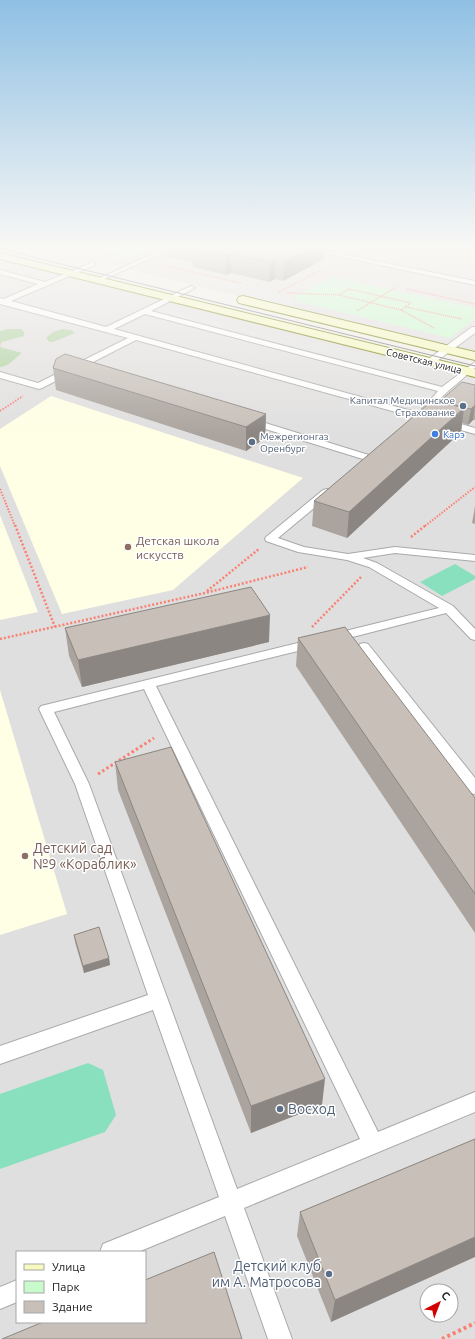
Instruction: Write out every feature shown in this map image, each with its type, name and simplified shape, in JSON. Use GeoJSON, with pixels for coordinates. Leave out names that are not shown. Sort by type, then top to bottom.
{"type":"FeatureCollection","features":[{"type":"Feature","properties":{"kind":"main road","name":"Советская улица"},"geometry":{"type":"LineString","coordinates":[[221,310],[430,362],[472,370]]}},
{"type":"Feature","properties":{"kind":"main road","name":"Советская улица"},"geometry":{"type":"LineString","coordinates":[[284,310],[475,356]]}},
{"type":"Feature","properties":{"kind":"lane"},"geometry":{"type":"LineString","coordinates":[[38,310],[475,431]]}},
{"type":"Feature","properties":{"kind":"lane"},"geometry":{"type":"LineString","coordinates":[[108,329],[144,311],[444,390]]}},
{"type":"Feature","properties":{"kind":"lane"},"geometry":{"type":"LineString","coordinates":[[430,362],[475,329]]}},
{"type":"Feature","properties":{"kind":"lane"},"geometry":{"type":"LineString","coordinates":[[0,374],[39,386],[134,338]]}},
{"type":"Feature","properties":{"kind":"lane"},"geometry":{"type":"LineString","coordinates":[[75,368],[90,372]]}},
{"type":"Feature","properties":{"kind":"lane"},"geometry":{"type":"LineString","coordinates":[[408,425],[420,416],[444,390],[472,370]]}},
{"type":"Feature","properties":{"kind":"lane"},"geometry":{"type":"LineString","coordinates":[[241,418],[372,455],[358,467]]}},
{"type":"Feature","properties":{"kind":"lane"},"geometry":{"type":"LineString","coordinates":[[270,539],[334,486]]}},
{"type":"Feature","properties":{"kind":"lane"},"geometry":{"type":"LineString","coordinates":[[270,539],[302,550],[350,556],[373,565],[450,609],[475,636]]}},
{"type":"Feature","properties":{"kind":"lane"},"geometry":{"type":"LineString","coordinates":[[350,556],[394,550],[475,558]]}},
{"type":"Feature","properties":{"kind":"lane"},"geometry":{"type":"LineString","coordinates":[[280,1339],[82,784],[46,709],[450,609]]}},
{"type":"Feature","properties":{"kind":"lane"},"geometry":{"type":"LineString","coordinates":[[364,646],[475,789]]}},
{"type":"Feature","properties":{"kind":"lane"},"geometry":{"type":"LineString","coordinates":[[148,684],[373,1144]]}},
{"type":"Feature","properties":{"kind":"lane"},"geometry":{"type":"LineString","coordinates":[[0,1055],[159,1000]]}},
{"type":"Feature","properties":{"kind":"lane"},"geometry":{"type":"LineString","coordinates":[[113,1251],[475,1102]]}},
{"type":"Feature","properties":{"kind":"lane"},"geometry":{"type":"LineString","coordinates":[[0,1298],[16,1290]]}},
{"type":"Feature","properties":{"kind":"path"},"geometry":{"type":"LineString","coordinates":[[402,310],[435,329]]}},
{"type":"Feature","properties":{"kind":"path"},"geometry":{"type":"LineString","coordinates":[[426,310],[467,320]]}},
{"type":"Feature","properties":{"kind":"path"},"geometry":{"type":"LineString","coordinates":[[0,411],[39,386]]}},
{"type":"Feature","properties":{"kind":"path"},"geometry":{"type":"LineString","coordinates":[[0,489],[55,627]]}},
{"type":"Feature","properties":{"kind":"path"},"geometry":{"type":"LineString","coordinates":[[205,593],[270,539]]}},
{"type":"Feature","properties":{"kind":"path"},"geometry":{"type":"LineString","coordinates":[[0,639],[205,593],[311,566]]}},
{"type":"Feature","properties":{"kind":"path"},"geometry":{"type":"LineString","coordinates":[[82,784],[170,728]]}},
{"type":"Feature","properties":{"kind":"path"},"geometry":{"type":"LineString","coordinates":[[442,1339],[475,1323]]}},
{"type":"Feature","properties":{"kind":"shaded area"},"geometry":{"type":"Polygon","coordinates":[[[0,310],[213,310],[475,376],[475,1339],[0,1339],[0,310]]]}},
{"type":"Feature","properties":{"kind":"shaded area"},"geometry":{"type":"Polygon","coordinates":[[[155,310],[176,310],[304,345],[318,342],[417,368],[416,383],[150,313],[155,310]]]}},
{"type":"Feature","properties":{"kind":"shaded area"},"geometry":{"type":"Polygon","coordinates":[[[300,310],[475,310],[475,352],[300,310]]]}},
{"type":"Feature","properties":{"kind":"shaded area"},"geometry":{"type":"Polygon","coordinates":[[[403,385],[440,395],[428,408],[388,397],[403,385]]]}},
{"type":"Feature","properties":{"kind":"shaded area","name":"Детская школа искусств"},"geometry":{"type":"Polygon","coordinates":[[[51,396],[303,478],[173,590],[62,614],[0,466],[0,429],[51,396]]]}},
{"type":"Feature","properties":{"kind":"shaded area"},"geometry":{"type":"Polygon","coordinates":[[[0,515],[38,612],[0,620],[0,515]]]}},
{"type":"Feature","properties":{"kind":"shaded area","name":"Детский сад №9 «Кораблик»"},"geometry":{"type":"Polygon","coordinates":[[[0,690],[67,914],[0,935],[0,690]]]}},
{"type":"Feature","properties":{"kind":"green space"},"geometry":{"type":"Polygon","coordinates":[[[335,310],[475,310],[475,319],[450,338],[335,310]]]}},
{"type":"Feature","properties":{"kind":"green space"},"geometry":{"type":"Polygon","coordinates":[[[7,329],[21,329],[24,332],[24,336],[2,342],[0,346],[0,331],[7,329]]]}},
{"type":"Feature","properties":{"kind":"green space"},"geometry":{"type":"Polygon","coordinates":[[[62,329],[71,330],[75,333],[53,342],[49,342],[46,338],[53,332],[62,329]]]}},
{"type":"Feature","properties":{"kind":"green space"},"geometry":{"type":"Polygon","coordinates":[[[0,347],[22,353],[10,363],[0,367],[0,347]]]}},
{"type":"Feature","properties":{"kind":"green space"},"geometry":{"type":"Polygon","coordinates":[[[455,564],[475,576],[475,579],[442,596],[420,582],[455,564]]]}},
{"type":"Feature","properties":{"kind":"green space"},"geometry":{"type":"Polygon","coordinates":[[[88,1063],[103,1070],[116,1115],[105,1132],[0,1169],[0,1094],[88,1063]]]}},
{"type":"Feature","properties":{"kind":"building"},"geometry":{"type":"Polygon","coordinates":[[[65,354],[266,414],[246,427],[53,368],[56,359],[65,354]]]}},
{"type":"Feature","properties":{"kind":"building"},"geometry":{"type":"Polygon","coordinates":[[[462,382],[475,385],[475,405],[471,409],[440,401],[462,382]]]}},
{"type":"Feature","properties":{"kind":"building"},"geometry":{"type":"Polygon","coordinates":[[[433,400],[464,408],[349,512],[314,501],[433,400]]]}},
{"type":"Feature","properties":{"kind":"building"},"geometry":{"type":"Polygon","coordinates":[[[251,587],[270,615],[78,660],[65,628],[251,587]]]}},
{"type":"Feature","properties":{"kind":"building"},"geometry":{"type":"Polygon","coordinates":[[[345,627],[475,798],[475,894],[298,638],[345,627]]]}},
{"type":"Feature","properties":{"kind":"building"},"geometry":{"type":"Polygon","coordinates":[[[171,747],[325,1079],[251,1106],[115,762],[171,747]]]}},
{"type":"Feature","properties":{"kind":"building"},"geometry":{"type":"Polygon","coordinates":[[[99,927],[109,958],[83,966],[74,935],[99,927]]]}},
{"type":"Feature","properties":{"kind":"building"},"geometry":{"type":"Polygon","coordinates":[[[475,1139],[475,1237],[335,1300],[300,1212],[475,1139]]]}},
{"type":"Feature","properties":{"kind":"building"},"geometry":{"type":"Polygon","coordinates":[[[214,1252],[242,1339],[2,1339],[41,1323],[146,1323],[146,1280],[214,1252]]]}},
{"type":"Feature","properties":{"kind":"tram line"},"geometry":{"type":"LineString","coordinates":[[250,310],[475,366]]}},
{"type":"Feature","properties":{"kind":"place","name":"Капитал Медицинское Страхование"},"geometry":{"type":"Point","coordinates":[463,406]}},
{"type":"Feature","properties":{"kind":"place","name":"Карэ"},"geometry":{"type":"Point","coordinates":[435,434]}},
{"type":"Feature","properties":{"kind":"place","name":"Межрегионгаз Оренбург"},"geometry":{"type":"Point","coordinates":[252,442]}},
{"type":"Feature","properties":{"kind":"place","name":"Детская школа искусств"},"geometry":{"type":"Point","coordinates":[128,547]}},
{"type":"Feature","properties":{"kind":"place","name":"Детский сад №9 «Кораблик»"},"geometry":{"type":"Point","coordinates":[25,856]}},
{"type":"Feature","properties":{"kind":"place","name":"Восход"},"geometry":{"type":"Point","coordinates":[280,1109]}},
{"type":"Feature","properties":{"kind":"place","name":"Детский клуб им А. Матросова"},"geometry":{"type":"Point","coordinates":[329,1274]}}]}
